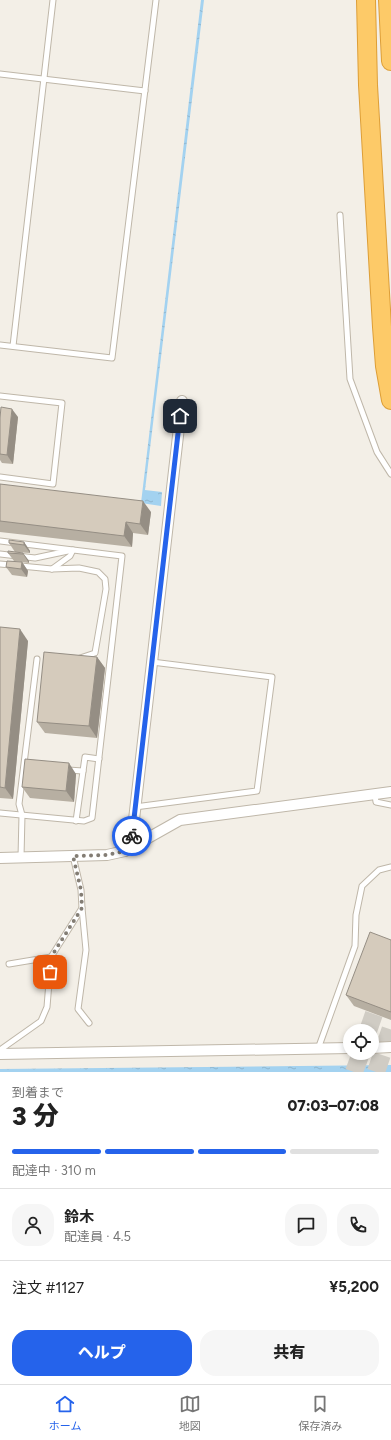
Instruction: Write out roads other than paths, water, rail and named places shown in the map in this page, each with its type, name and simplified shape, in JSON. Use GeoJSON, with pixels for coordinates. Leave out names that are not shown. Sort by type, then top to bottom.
{"type":"FeatureCollection","features":[{"type":"Feature","properties":{"kind":"highway"},"geometry":{"type":"LineString","coordinates":[[366,0],[368,85],[382,327],[385,366],[391,400]]}},
{"type":"Feature","properties":{"kind":"highway"},"geometry":{"type":"LineString","coordinates":[[388,0],[391,61]]}},
{"type":"Feature","properties":{"kind":"highway"},"geometry":{"type":"LineString","coordinates":[[391,342],[391,394]]}},
{"type":"Feature","properties":{"kind":"street"},"geometry":{"type":"LineString","coordinates":[[125,851],[132,837],[182,401]]}},
{"type":"Feature","properties":{"kind":"street"},"geometry":{"type":"LineString","coordinates":[[0,858],[107,855],[125,851],[180,820],[391,792]]}},
{"type":"Feature","properties":{"kind":"street"},"geometry":{"type":"LineString","coordinates":[[0,1054],[343,1048]]}},
{"type":"Feature","properties":{"kind":"street"},"geometry":{"type":"LineString","coordinates":[[379,1048],[391,1048]]}},
{"type":"Feature","properties":{"kind":"lane"},"geometry":{"type":"LineString","coordinates":[[13,346],[53,0]]}},
{"type":"Feature","properties":{"kind":"lane"},"geometry":{"type":"LineString","coordinates":[[0,345],[112,358],[156,0]]}},
{"type":"Feature","properties":{"kind":"lane"},"geometry":{"type":"LineString","coordinates":[[0,74],[145,91]]}},
{"type":"Feature","properties":{"kind":"lane"},"geometry":{"type":"LineString","coordinates":[[340,215],[350,379],[377,452],[391,474]]}},
{"type":"Feature","properties":{"kind":"lane"},"geometry":{"type":"LineString","coordinates":[[0,396],[62,403],[53,484],[0,477]]}},
{"type":"Feature","properties":{"kind":"lane"},"geometry":{"type":"LineString","coordinates":[[0,541],[122,556],[92,818],[84,821],[76,821],[0,813]]}},
{"type":"Feature","properties":{"kind":"lane"},"geometry":{"type":"LineString","coordinates":[[0,554],[34,558],[73,550]]}},
{"type":"Feature","properties":{"kind":"lane"},"geometry":{"type":"LineString","coordinates":[[52,569],[70,556],[73,550]]}},
{"type":"Feature","properties":{"kind":"lane"},"geometry":{"type":"LineString","coordinates":[[0,564],[52,569],[79,568],[98,572],[105,579],[106,588],[95,653],[82,658],[75,657]]}},
{"type":"Feature","properties":{"kind":"lane"},"geometry":{"type":"LineString","coordinates":[[21,857],[22,815],[19,804],[37,659]]}},
{"type":"Feature","properties":{"kind":"lane"},"geometry":{"type":"LineString","coordinates":[[135,807],[257,791],[272,677],[151,662]]}},
{"type":"Feature","properties":{"kind":"lane"},"geometry":{"type":"LineString","coordinates":[[76,821],[85,756],[99,759]]}},
{"type":"Feature","properties":{"kind":"lane"},"geometry":{"type":"LineString","coordinates":[[24,765],[31,766]]}},
{"type":"Feature","properties":{"kind":"lane"},"geometry":{"type":"LineString","coordinates":[[61,769],[83,771]]}},
{"type":"Feature","properties":{"kind":"lane"},"geometry":{"type":"LineString","coordinates":[[375,795],[376,802],[391,805]]}},
{"type":"Feature","properties":{"kind":"lane"},"geometry":{"type":"LineString","coordinates":[[73,856],[81,890],[86,950],[78,1009],[89,1023]]}},
{"type":"Feature","properties":{"kind":"lane"},"geometry":{"type":"LineString","coordinates":[[318,1049],[355,946],[356,915],[362,886],[379,870],[391,867]]}},
{"type":"Feature","properties":{"kind":"lane"},"geometry":{"type":"LineString","coordinates":[[0,1050],[41,1021],[47,1007],[51,957],[82,908]]}},
{"type":"Feature","properties":{"kind":"lane"},"geometry":{"type":"LineString","coordinates":[[9,964],[51,957]]}},
{"type":"Feature","properties":{"kind":"water"},"geometry":{"type":"Polygon","coordinates":[[[201,0],[204,0],[145,490],[162,492],[161,506],[141,503],[201,0]]]}},
{"type":"Feature","properties":{"kind":"water"},"geometry":{"type":"Polygon","coordinates":[[[391,1065],[391,1072],[0,1072],[0,1069],[391,1065]]]}},
{"type":"Feature","properties":{"kind":"tunnel"},"geometry":{"type":"LineString","coordinates":[[370,1024],[391,965]]}},
{"type":"Feature","properties":{"kind":"tunnel"},"geometry":{"type":"LineString","coordinates":[[376,1072],[391,1028]]}},
{"type":"Feature","properties":{"kind":"tunnel"},"geometry":{"type":"LineString","coordinates":[[354,1072],[358,1060]]}}]}
